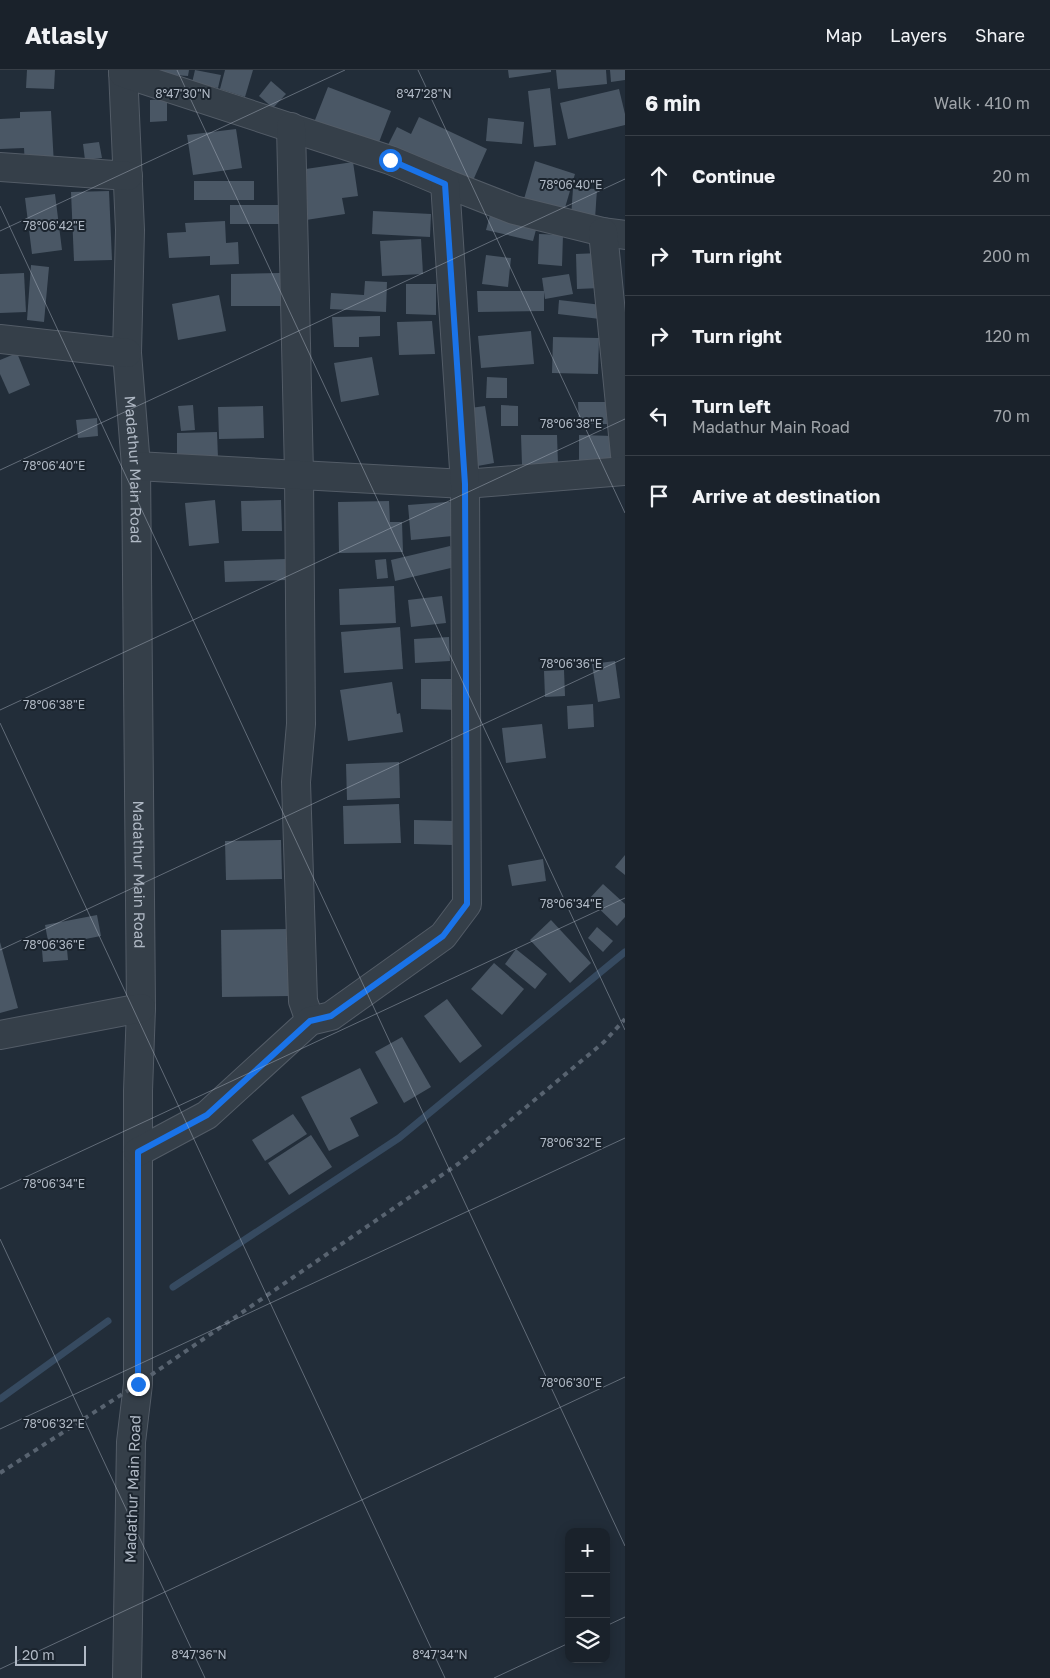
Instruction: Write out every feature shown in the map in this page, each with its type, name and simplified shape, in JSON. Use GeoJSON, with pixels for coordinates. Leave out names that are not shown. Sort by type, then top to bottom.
{"type":"FeatureCollection","features":[{"type":"Feature","properties":{"kind":"street"},"geometry":{"type":"LineString","coordinates":[[123,72],[390,160],[445,184],[514,210],[614,234],[625,455]]}},
{"type":"Feature","properties":{"kind":"street","name":"Madathur Main Road"},"geometry":{"type":"LineString","coordinates":[[123,72],[130,230],[127,353],[136,466],[140,1008],[138,1384],[131,1442],[127,1678]]}},
{"type":"Feature","properties":{"kind":"street"},"geometry":{"type":"LineString","coordinates":[[291,127],[299,474],[301,724],[296,782],[303,1001],[310,1021]]}},
{"type":"Feature","properties":{"kind":"street"},"geometry":{"type":"LineString","coordinates":[[0,168],[128,176]]}},
{"type":"Feature","properties":{"kind":"street"},"geometry":{"type":"LineString","coordinates":[[138,1152],[207,1115],[310,1021],[331,1016],[443,936],[467,904],[465,484],[445,184]]}},
{"type":"Feature","properties":{"kind":"street"},"geometry":{"type":"LineString","coordinates":[[0,339],[127,353]]}},
{"type":"Feature","properties":{"kind":"street"},"geometry":{"type":"LineString","coordinates":[[136,466],[465,484],[625,471]]}},
{"type":"Feature","properties":{"kind":"street"},"geometry":{"type":"LineString","coordinates":[[0,1035],[140,1008]]}},
{"type":"Feature","properties":{"kind":"building"},"geometry":{"type":"Polygon","coordinates":[[[27,70],[55,70],[54,89],[26,88],[27,70]]]}},
{"type":"Feature","properties":{"kind":"building"},"geometry":{"type":"Polygon","coordinates":[[[160,70],[189,70],[188,76],[160,74],[160,70]]]}},
{"type":"Feature","properties":{"kind":"building"},"geometry":{"type":"Polygon","coordinates":[[[195,70],[221,75],[218,88],[192,83],[195,70]]]}},
{"type":"Feature","properties":{"kind":"building"},"geometry":{"type":"Polygon","coordinates":[[[225,70],[253,70],[245,97],[220,89],[225,70]]]}},
{"type":"Feature","properties":{"kind":"building"},"geometry":{"type":"Polygon","coordinates":[[[508,70],[551,70],[551,72],[509,78],[508,70]]]}},
{"type":"Feature","properties":{"kind":"building"},"geometry":{"type":"Polygon","coordinates":[[[556,70],[606,70],[607,84],[558,89],[556,70]]]}},
{"type":"Feature","properties":{"kind":"building"},"geometry":{"type":"Polygon","coordinates":[[[610,70],[625,70],[625,80],[611,82],[610,70]]]}},
{"type":"Feature","properties":{"kind":"building"},"geometry":{"type":"Polygon","coordinates":[[[271,81],[286,94],[273,108],[259,96],[271,81]]]}},
{"type":"Feature","properties":{"kind":"building"},"geometry":{"type":"Polygon","coordinates":[[[328,87],[391,111],[376,150],[313,125],[328,87]]]}},
{"type":"Feature","properties":{"kind":"building"},"geometry":{"type":"Polygon","coordinates":[[[550,88],[556,145],[534,147],[528,91],[550,88]]]}},
{"type":"Feature","properties":{"kind":"building"},"geometry":{"type":"Polygon","coordinates":[[[619,89],[625,114],[625,125],[568,139],[560,103],[619,89]]]}},
{"type":"Feature","properties":{"kind":"building"},"geometry":{"type":"Polygon","coordinates":[[[167,99],[167,121],[150,122],[150,100],[167,99]]]}},
{"type":"Feature","properties":{"kind":"building"},"geometry":{"type":"Polygon","coordinates":[[[51,111],[54,165],[25,166],[24,148],[0,149],[0,119],[20,118],[20,112],[51,111]]]}},
{"type":"Feature","properties":{"kind":"building"},"geometry":{"type":"Polygon","coordinates":[[[419,117],[487,149],[471,185],[387,147],[397,127],[411,134],[419,117]]]}},
{"type":"Feature","properties":{"kind":"building"},"geometry":{"type":"Polygon","coordinates":[[[488,118],[524,122],[522,144],[486,141],[488,118]]]}},
{"type":"Feature","properties":{"kind":"building"},"geometry":{"type":"Polygon","coordinates":[[[236,129],[242,168],[193,175],[187,135],[236,129]]]}},
{"type":"Feature","properties":{"kind":"building"},"geometry":{"type":"Polygon","coordinates":[[[99,142],[102,158],[85,160],[83,144],[99,142]]]}},
{"type":"Feature","properties":{"kind":"building"},"geometry":{"type":"Polygon","coordinates":[[[535,161],[575,174],[564,211],[524,199],[535,161]]]}},
{"type":"Feature","properties":{"kind":"building"},"geometry":{"type":"Polygon","coordinates":[[[353,162],[358,196],[342,198],[345,214],[306,220],[299,170],[353,162]]]}},
{"type":"Feature","properties":{"kind":"building"},"geometry":{"type":"Polygon","coordinates":[[[194,181],[254,181],[254,200],[194,200],[194,181]]]}},
{"type":"Feature","properties":{"kind":"building"},"geometry":{"type":"Polygon","coordinates":[[[573,188],[597,189],[595,219],[571,218],[573,188]]]}},
{"type":"Feature","properties":{"kind":"building"},"geometry":{"type":"Polygon","coordinates":[[[109,191],[112,260],[74,261],[71,192],[109,191]]]}},
{"type":"Feature","properties":{"kind":"building"},"geometry":{"type":"Polygon","coordinates":[[[55,194],[62,250],[32,254],[25,198],[55,194]]]}},
{"type":"Feature","properties":{"kind":"building"},"geometry":{"type":"Polygon","coordinates":[[[230,205],[290,205],[290,224],[230,224],[230,205]]]}},
{"type":"Feature","properties":{"kind":"building"},"geometry":{"type":"Polygon","coordinates":[[[373,211],[431,214],[430,237],[372,234],[373,211]]]}},
{"type":"Feature","properties":{"kind":"building"},"geometry":{"type":"Polygon","coordinates":[[[490,215],[537,226],[533,241],[486,230],[490,215]]]}},
{"type":"Feature","properties":{"kind":"building"},"geometry":{"type":"Polygon","coordinates":[[[225,221],[226,243],[238,242],[239,264],[210,265],[210,256],[169,258],[167,233],[186,232],[185,223],[225,221]]]}},
{"type":"Feature","properties":{"kind":"building"},"geometry":{"type":"Polygon","coordinates":[[[539,234],[563,235],[562,266],[538,264],[539,234]]]}},
{"type":"Feature","properties":{"kind":"building"},"geometry":{"type":"Polygon","coordinates":[[[421,239],[423,274],[382,276],[380,241],[421,239]]]}},
{"type":"Feature","properties":{"kind":"building"},"geometry":{"type":"Polygon","coordinates":[[[599,253],[600,288],[577,289],[576,254],[599,253]]]}},
{"type":"Feature","properties":{"kind":"building"},"geometry":{"type":"Polygon","coordinates":[[[486,255],[511,258],[508,287],[482,284],[486,255]]]}},
{"type":"Feature","properties":{"kind":"building"},"geometry":{"type":"Polygon","coordinates":[[[31,265],[49,267],[44,322],[27,320],[31,265]]]}},
{"type":"Feature","properties":{"kind":"building"},"geometry":{"type":"Polygon","coordinates":[[[24,273],[26,312],[0,313],[0,274],[24,273]]]}},
{"type":"Feature","properties":{"kind":"building"},"geometry":{"type":"Polygon","coordinates":[[[280,273],[281,306],[231,306],[231,274],[280,273]]]}},
{"type":"Feature","properties":{"kind":"building"},"geometry":{"type":"Polygon","coordinates":[[[569,274],[573,294],[545,299],[542,278],[569,274]]]}},
{"type":"Feature","properties":{"kind":"building"},"geometry":{"type":"Polygon","coordinates":[[[365,281],[387,282],[386,312],[330,309],[331,293],[364,295],[365,281]]]}},
{"type":"Feature","properties":{"kind":"building"},"geometry":{"type":"Polygon","coordinates":[[[406,284],[436,284],[436,315],[406,314],[406,284]]]}},
{"type":"Feature","properties":{"kind":"building"},"geometry":{"type":"Polygon","coordinates":[[[477,291],[544,291],[544,311],[478,312],[477,291]]]}},
{"type":"Feature","properties":{"kind":"building"},"geometry":{"type":"Polygon","coordinates":[[[219,295],[226,331],[178,340],[172,304],[219,295]]]}},
{"type":"Feature","properties":{"kind":"building"},"geometry":{"type":"Polygon","coordinates":[[[559,300],[602,305],[600,319],[558,314],[559,300]]]}},
{"type":"Feature","properties":{"kind":"building"},"geometry":{"type":"Polygon","coordinates":[[[380,316],[380,336],[359,337],[359,347],[334,347],[332,317],[380,316]]]}},
{"type":"Feature","properties":{"kind":"building"},"geometry":{"type":"Polygon","coordinates":[[[432,321],[435,354],[399,355],[397,322],[432,321]]]}},
{"type":"Feature","properties":{"kind":"building"},"geometry":{"type":"Polygon","coordinates":[[[531,331],[534,364],[481,368],[478,336],[531,331]]]}},
{"type":"Feature","properties":{"kind":"building"},"geometry":{"type":"Polygon","coordinates":[[[553,337],[599,338],[598,374],[552,373],[553,337]]]}},
{"type":"Feature","properties":{"kind":"building"},"geometry":{"type":"Polygon","coordinates":[[[17,353],[30,385],[9,394],[0,374],[0,360],[17,353]]]}},
{"type":"Feature","properties":{"kind":"building"},"geometry":{"type":"Polygon","coordinates":[[[372,357],[379,395],[341,402],[334,363],[372,357]]]}},
{"type":"Feature","properties":{"kind":"building"},"geometry":{"type":"Polygon","coordinates":[[[487,377],[507,378],[507,398],[486,398],[487,377]]]}},
{"type":"Feature","properties":{"kind":"building"},"geometry":{"type":"Polygon","coordinates":[[[578,402],[606,402],[607,424],[579,424],[578,402]]]}},
{"type":"Feature","properties":{"kind":"building"},"geometry":{"type":"Polygon","coordinates":[[[193,405],[195,430],[181,431],[178,406],[193,405]]]}},
{"type":"Feature","properties":{"kind":"building"},"geometry":{"type":"Polygon","coordinates":[[[501,405],[518,406],[518,426],[501,426],[501,405]]]}},
{"type":"Feature","properties":{"kind":"building"},"geometry":{"type":"Polygon","coordinates":[[[263,406],[264,438],[219,439],[218,407],[263,406]]]}},
{"type":"Feature","properties":{"kind":"building"},"geometry":{"type":"Polygon","coordinates":[[[485,406],[494,463],[472,467],[463,409],[485,406]]]}},
{"type":"Feature","properties":{"kind":"building"},"geometry":{"type":"Polygon","coordinates":[[[97,418],[98,436],[78,438],[76,420],[97,418]]]}},
{"type":"Feature","properties":{"kind":"building"},"geometry":{"type":"Polygon","coordinates":[[[217,432],[218,458],[177,459],[177,433],[217,432]]]}},
{"type":"Feature","properties":{"kind":"building"},"geometry":{"type":"Polygon","coordinates":[[[521,435],[557,435],[558,464],[522,465],[521,435]]]}},
{"type":"Feature","properties":{"kind":"building"},"geometry":{"type":"Polygon","coordinates":[[[579,435],[614,436],[613,464],[579,463],[579,435]]]}},
{"type":"Feature","properties":{"kind":"building"},"geometry":{"type":"Polygon","coordinates":[[[215,500],[219,543],[189,546],[185,503],[215,500]]]}},
{"type":"Feature","properties":{"kind":"building"},"geometry":{"type":"Polygon","coordinates":[[[281,500],[282,531],[242,531],[241,501],[281,500]]]}},
{"type":"Feature","properties":{"kind":"building"},"geometry":{"type":"Polygon","coordinates":[[[389,501],[390,522],[402,522],[403,552],[339,553],[338,502],[389,501]]]}},
{"type":"Feature","properties":{"kind":"building"},"geometry":{"type":"Polygon","coordinates":[[[460,501],[463,535],[411,540],[408,505],[460,501]]]}},
{"type":"Feature","properties":{"kind":"building"},"geometry":{"type":"Polygon","coordinates":[[[450,546],[455,567],[395,581],[391,560],[450,546]]]}},
{"type":"Feature","properties":{"kind":"building"},"geometry":{"type":"Polygon","coordinates":[[[286,559],[287,580],[225,582],[224,561],[286,559]]]}},
{"type":"Feature","properties":{"kind":"building"},"geometry":{"type":"Polygon","coordinates":[[[386,559],[388,578],[377,579],[375,560],[386,559]]]}},
{"type":"Feature","properties":{"kind":"building"},"geometry":{"type":"Polygon","coordinates":[[[394,586],[396,623],[340,625],[339,589],[394,586]]]}},
{"type":"Feature","properties":{"kind":"building"},"geometry":{"type":"Polygon","coordinates":[[[442,596],[446,623],[411,627],[408,600],[442,596]]]}},
{"type":"Feature","properties":{"kind":"building"},"geometry":{"type":"Polygon","coordinates":[[[400,627],[403,669],[344,673],[341,632],[400,627]]]}},
{"type":"Feature","properties":{"kind":"building"},"geometry":{"type":"Polygon","coordinates":[[[449,637],[450,661],[415,663],[414,639],[449,637]]]}},
{"type":"Feature","properties":{"kind":"building"},"geometry":{"type":"Polygon","coordinates":[[[615,661],[620,698],[598,702],[592,664],[615,661]]]}},
{"type":"Feature","properties":{"kind":"building"},"geometry":{"type":"Polygon","coordinates":[[[564,670],[565,696],[545,697],[544,671],[564,670]]]}},
{"type":"Feature","properties":{"kind":"building"},"geometry":{"type":"Polygon","coordinates":[[[421,679],[460,679],[460,710],[421,709],[421,679]]]}},
{"type":"Feature","properties":{"kind":"building"},"geometry":{"type":"Polygon","coordinates":[[[392,682],[397,714],[400,713],[403,732],[348,741],[340,690],[392,682]]]}},
{"type":"Feature","properties":{"kind":"building"},"geometry":{"type":"Polygon","coordinates":[[[593,704],[594,727],[568,729],[567,706],[593,704]]]}},
{"type":"Feature","properties":{"kind":"building"},"geometry":{"type":"Polygon","coordinates":[[[542,724],[546,758],[506,763],[502,728],[542,724]]]}},
{"type":"Feature","properties":{"kind":"building"},"geometry":{"type":"Polygon","coordinates":[[[399,762],[400,798],[347,800],[346,764],[399,762]]]}},
{"type":"Feature","properties":{"kind":"building"},"geometry":{"type":"Polygon","coordinates":[[[399,804],[401,843],[344,844],[343,806],[399,804]]]}},
{"type":"Feature","properties":{"kind":"building"},"geometry":{"type":"Polygon","coordinates":[[[414,820],[454,821],[453,845],[414,844],[414,820]]]}},
{"type":"Feature","properties":{"kind":"building"},"geometry":{"type":"Polygon","coordinates":[[[281,840],[282,879],[226,880],[225,841],[281,840]]]}},
{"type":"Feature","properties":{"kind":"building"},"geometry":{"type":"Polygon","coordinates":[[[625,855],[625,875],[615,867],[625,855]]]}},
{"type":"Feature","properties":{"kind":"building"},"geometry":{"type":"Polygon","coordinates":[[[543,859],[546,881],[512,886],[508,865],[543,859]]]}},
{"type":"Feature","properties":{"kind":"building"},"geometry":{"type":"Polygon","coordinates":[[[603,884],[625,904],[625,917],[617,926],[589,899],[603,884]]]}},
{"type":"Feature","properties":{"kind":"building"},"geometry":{"type":"Polygon","coordinates":[[[97,915],[101,936],[49,946],[45,925],[97,915]]]}},
{"type":"Feature","properties":{"kind":"building"},"geometry":{"type":"Polygon","coordinates":[[[551,920],[591,963],[570,983],[530,940],[551,920]]]}},
{"type":"Feature","properties":{"kind":"building"},"geometry":{"type":"Polygon","coordinates":[[[597,927],[613,941],[603,952],[588,938],[597,927]]]}},
{"type":"Feature","properties":{"kind":"building"},"geometry":{"type":"Polygon","coordinates":[[[290,929],[291,996],[222,997],[221,930],[290,929]]]}},
{"type":"Feature","properties":{"kind":"building"},"geometry":{"type":"Polygon","coordinates":[[[0,942],[18,1008],[0,1013],[0,942]]]}},
{"type":"Feature","properties":{"kind":"building"},"geometry":{"type":"Polygon","coordinates":[[[67,949],[68,960],[43,962],[42,950],[67,949]]]}},
{"type":"Feature","properties":{"kind":"building"},"geometry":{"type":"Polygon","coordinates":[[[516,949],[547,974],[535,989],[505,964],[516,949]]]}},
{"type":"Feature","properties":{"kind":"building"},"geometry":{"type":"Polygon","coordinates":[[[494,963],[524,989],[502,1015],[471,989],[494,963]]]}},
{"type":"Feature","properties":{"kind":"building"},"geometry":{"type":"Polygon","coordinates":[[[447,999],[482,1046],[460,1063],[424,1016],[447,999]]]}},
{"type":"Feature","properties":{"kind":"building"},"geometry":{"type":"Polygon","coordinates":[[[402,1037],[431,1087],[404,1103],[375,1052],[402,1037]]]}},
{"type":"Feature","properties":{"kind":"building"},"geometry":{"type":"Polygon","coordinates":[[[360,1068],[378,1103],[350,1118],[359,1136],[329,1151],[301,1097],[360,1068]]]}},
{"type":"Feature","properties":{"kind":"building"},"geometry":{"type":"Polygon","coordinates":[[[293,1114],[307,1134],[265,1161],[252,1140],[293,1114]]]}},
{"type":"Feature","properties":{"kind":"building"},"geometry":{"type":"Polygon","coordinates":[[[311,1135],[332,1167],[289,1195],[268,1163],[311,1135]]]}},
{"type":"Feature","properties":{"kind":"waterway"},"geometry":{"type":"LineString","coordinates":[[173,1287],[399,1138],[625,952]]}},
{"type":"Feature","properties":{"kind":"waterway"},"geometry":{"type":"LineString","coordinates":[[0,1399],[108,1321]]}},
{"type":"Feature","properties":{"kind":"railway"},"geometry":{"type":"LineString","coordinates":[[0,1473],[138,1384],[458,1164],[604,1042],[625,1019]]}},
{"type":"Feature","properties":{"kind":"route"},"geometry":{"type":"LineString","coordinates":[[138,1384],[138,1152],[207,1115],[310,1021],[331,1016],[443,936],[467,904],[465,484],[445,184],[390,160]]}}]}
